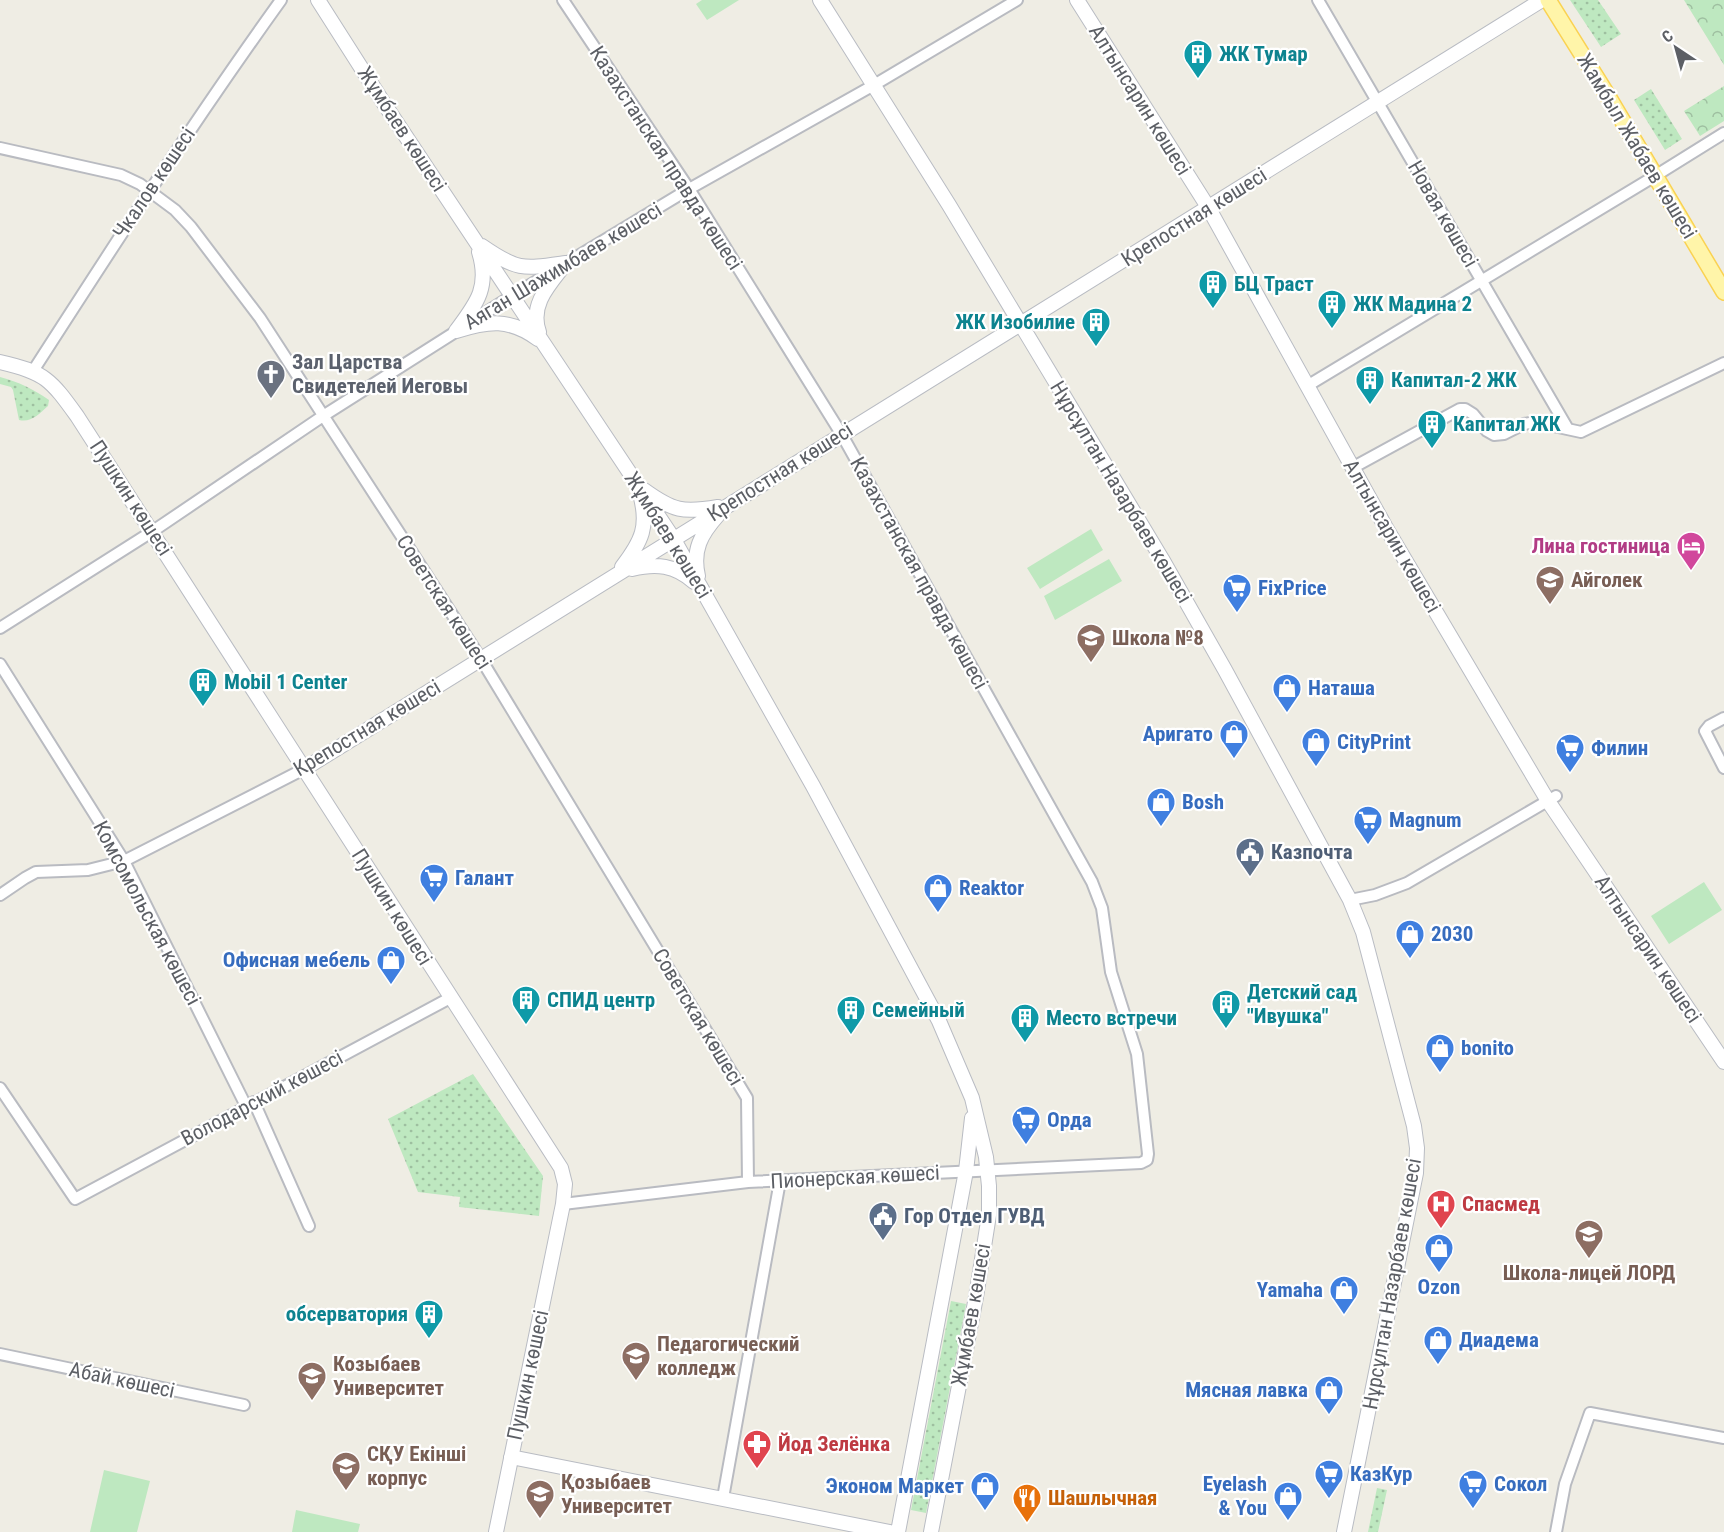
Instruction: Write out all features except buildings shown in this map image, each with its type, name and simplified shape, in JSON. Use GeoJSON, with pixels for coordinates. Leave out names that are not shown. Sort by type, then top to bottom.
{"type":"FeatureCollection","features":[{"type":"Feature","properties":{"kind":"main road","name":"Жұмбаев көшесі"},"geometry":{"type":"LineString","coordinates":[[318,0],[673,538],[813,786],[939,1021],[972,1098],[987,1171],[989,1199],[987,1227],[976,1297],[931,1532]]}},
{"type":"Feature","properties":{"kind":"main road","name":"Нұрсұлтан Назарбаев көшесі"},"geometry":{"type":"LineString","coordinates":[[820,0],[1021,323],[1192,611],[1350,900],[1363,932],[1414,1126],[1417,1158],[1416,1173],[1344,1532]]}},
{"type":"Feature","properties":{"kind":"main road","name":"Алтынсарин көшесі"},"geometry":{"type":"LineString","coordinates":[[1077,0],[1208,207],[1352,468],[1552,799],[1724,1062]]}},
{"type":"Feature","properties":{"kind":"main road","name":"Крепостная көшесі"},"geometry":{"type":"LineString","coordinates":[[304,769],[1542,0]]}},
{"type":"Feature","properties":{"kind":"main road","name":"Жамбыл Жабаев көшесі"},"geometry":{"type":"LineString","coordinates":[[1548,0],[1724,292]]}},
{"type":"Feature","properties":{"kind":"main road"},"geometry":{"type":"LineString","coordinates":[[476,242],[517,267],[566,263]]}},
{"type":"Feature","properties":{"kind":"main road"},"geometry":{"type":"LineString","coordinates":[[456,331],[476,303],[483,286],[482,261],[476,242]]}},
{"type":"Feature","properties":{"kind":"main road"},"geometry":{"type":"LineString","coordinates":[[544,344],[536,323],[537,306],[546,289],[566,263]]}},
{"type":"Feature","properties":{"kind":"main road"},"geometry":{"type":"LineString","coordinates":[[456,331],[482,324],[505,323],[525,331],[544,344]]}},
{"type":"Feature","properties":{"kind":"main road","name":"Пушкин көшесі"},"geometry":{"type":"LineString","coordinates":[[0,362],[33,370],[48,380],[63,397],[153,531],[557,1162],[565,1184],[563,1204],[496,1532]]}},
{"type":"Feature","properties":{"kind":"main road"},"geometry":{"type":"LineString","coordinates":[[637,484],[662,502],[678,510],[726,506]]}},
{"type":"Feature","properties":{"kind":"main road"},"geometry":{"type":"LineString","coordinates":[[617,573],[637,546],[644,529],[644,510],[637,484]]}},
{"type":"Feature","properties":{"kind":"main road"},"geometry":{"type":"LineString","coordinates":[[701,587],[695,560],[696,547],[726,506]]}},
{"type":"Feature","properties":{"kind":"main road"},"geometry":{"type":"LineString","coordinates":[[617,573],[643,566],[666,566],[685,574],[701,587]]}},
{"type":"Feature","properties":{"kind":"main road","name":"Жұмбаев көшесі"},"geometry":{"type":"LineString","coordinates":[[898,1532],[966,1171],[972,1128],[972,1098]]}},
{"type":"Feature","properties":{"kind":"main road"},"geometry":{"type":"LineString","coordinates":[[512,1457],[890,1532]]}},
{"type":"Feature","properties":{"kind":"street","name":"Чкалов көшесі"},"geometry":{"type":"LineString","coordinates":[[33,370],[148,190],[281,0]]}},
{"type":"Feature","properties":{"kind":"street","name":"Казахстанская правда көшесі"},"geometry":{"type":"LineString","coordinates":[[563,0],[689,189],[842,435],[1098,896],[1111,972],[1137,1054],[1147,1160]]}},
{"type":"Feature","properties":{"kind":"street","name":"Аяган Шажимбаев көшесі"},"geometry":{"type":"LineString","coordinates":[[0,628],[153,531],[323,416],[512,296],[689,189],[874,85],[1017,0]]}},
{"type":"Feature","properties":{"kind":"street","name":"Новая көшесі"},"geometry":{"type":"LineString","coordinates":[[1318,0],[1568,429]]}},
{"type":"Feature","properties":{"kind":"street"},"geometry":{"type":"LineString","coordinates":[[1307,386],[1724,132]]}},
{"type":"Feature","properties":{"kind":"street","name":"Советская көшесі"},"geometry":{"type":"LineString","coordinates":[[0,148],[121,175],[148,190],[175,210],[191,227],[260,318],[481,659],[747,1098],[748,1182]]}},
{"type":"Feature","properties":{"kind":"street"},"geometry":{"type":"LineString","coordinates":[[1352,468],[1460,409],[1473,414],[1487,431],[1494,435],[1504,434],[1524,424],[1535,422],[1585,431],[1724,363]]}},
{"type":"Feature","properties":{"kind":"street","name":"Комсомольская көшесі"},"geometry":{"type":"LineString","coordinates":[[0,664],[124,861],[250,1104],[309,1226]]}},
{"type":"Feature","properties":{"kind":"street"},"geometry":{"type":"LineString","coordinates":[[1724,718],[1708,726],[1705,731],[1724,768]]}},
{"type":"Feature","properties":{"kind":"street","name":"Крепостная көшесі"},"geometry":{"type":"LineString","coordinates":[[0,895],[36,872],[88,870],[124,861],[304,769]]}},
{"type":"Feature","properties":{"kind":"street"},"geometry":{"type":"LineString","coordinates":[[1350,900],[1375,895],[1407,883],[1552,799]]}},
{"type":"Feature","properties":{"kind":"street","name":"Володарский көшесі"},"geometry":{"type":"LineString","coordinates":[[0,1088],[75,1198],[450,998]]}},
{"type":"Feature","properties":{"kind":"street","name":"Пионерская көшесі"},"geometry":{"type":"LineString","coordinates":[[563,1204],[748,1182],[1141,1163],[1147,1160]]}},
{"type":"Feature","properties":{"kind":"street"},"geometry":{"type":"LineString","coordinates":[[723,1498],[780,1181]]}},
{"type":"Feature","properties":{"kind":"street","name":"Абай көшесі"},"geometry":{"type":"LineString","coordinates":[[0,1354],[244,1405]]}},
{"type":"Feature","properties":{"kind":"street"},"geometry":{"type":"LineString","coordinates":[[1556,1532],[1565,1484],[1590,1413],[1724,1438]]}},
{"type":"Feature","properties":{"kind":"green space"},"geometry":{"type":"Polygon","coordinates":[[[702,0],[739,0],[707,20],[696,4],[702,0]]]}},
{"type":"Feature","properties":{"kind":"green space"},"geometry":{"type":"Polygon","coordinates":[[[1570,0],[1598,0],[1621,34],[1601,47],[1570,0]]]}},
{"type":"Feature","properties":{"kind":"green space"},"geometry":{"type":"Polygon","coordinates":[[[1684,0],[1724,0],[1724,65],[1684,0]]]}},
{"type":"Feature","properties":{"kind":"green space"},"geometry":{"type":"Polygon","coordinates":[[[1724,86],[1724,121],[1700,136],[1684,111],[1724,86]]]}},
{"type":"Feature","properties":{"kind":"green space"},"geometry":{"type":"Polygon","coordinates":[[[1651,89],[1682,139],[1665,150],[1634,100],[1651,89]]]}},
{"type":"Feature","properties":{"kind":"green space"},"geometry":{"type":"Polygon","coordinates":[[[0,377],[37,392],[49,400],[48,406],[31,419],[19,420],[13,390],[11,387],[0,384],[0,377]]]}},
{"type":"Feature","properties":{"kind":"green space"},"geometry":{"type":"Polygon","coordinates":[[[1091,529],[1103,550],[1040,589],[1027,568],[1091,529]]]}},
{"type":"Feature","properties":{"kind":"green space"},"geometry":{"type":"Polygon","coordinates":[[[1109,559],[1122,581],[1055,620],[1044,596],[1109,559]]]}},
{"type":"Feature","properties":{"kind":"green space"},"geometry":{"type":"Polygon","coordinates":[[[1704,882],[1722,910],[1669,944],[1651,916],[1704,882]]]}},
{"type":"Feature","properties":{"kind":"green space"},"geometry":{"type":"Polygon","coordinates":[[[473,1074],[543,1176],[539,1216],[459,1207],[460,1197],[418,1192],[388,1119],[473,1074]]]}},
{"type":"Feature","properties":{"kind":"green space"},"geometry":{"type":"Polygon","coordinates":[[[951,1301],[966,1304],[926,1513],[911,1510],[951,1301]]]}},
{"type":"Feature","properties":{"kind":"green space"},"geometry":{"type":"Polygon","coordinates":[[[104,1470],[150,1481],[137,1532],[90,1532],[104,1470]]]}},
{"type":"Feature","properties":{"kind":"green space"},"geometry":{"type":"Polygon","coordinates":[[[1377,1488],[1387,1490],[1378,1532],[1368,1532],[1377,1488]]]}},
{"type":"Feature","properties":{"kind":"green space"},"geometry":{"type":"Polygon","coordinates":[[[296,1510],[360,1524],[358,1532],[292,1532],[296,1510]]]}},
{"type":"Feature","properties":{"kind":"place","name":"ЖК Тумар"},"geometry":{"type":"Point","coordinates":[1198,80]}},
{"type":"Feature","properties":{"kind":"place","name":"БЦ Траст"},"geometry":{"type":"Point","coordinates":[1213,310]}},
{"type":"Feature","properties":{"kind":"place","name":"ЖК Мадина 2"},"geometry":{"type":"Point","coordinates":[1332,330]}},
{"type":"Feature","properties":{"kind":"place","name":"ЖК Изобилие"},"geometry":{"type":"Point","coordinates":[1096,348]}},
{"type":"Feature","properties":{"kind":"place","name":"Зал Царства Свидетелей Иеговы"},"geometry":{"type":"Point","coordinates":[271,400]}},
{"type":"Feature","properties":{"kind":"place","name":"Капитал-2 ЖК"},"geometry":{"type":"Point","coordinates":[1370,406]}},
{"type":"Feature","properties":{"kind":"place","name":"Капитал ЖК"},"geometry":{"type":"Point","coordinates":[1432,450]}},
{"type":"Feature","properties":{"kind":"place","name":"Лина гостиница"},"geometry":{"type":"Point","coordinates":[1691,572]}},
{"type":"Feature","properties":{"kind":"place","name":"Айголек"},"geometry":{"type":"Point","coordinates":[1550,606]}},
{"type":"Feature","properties":{"kind":"place","name":"FixPrice"},"geometry":{"type":"Point","coordinates":[1237,614]}},
{"type":"Feature","properties":{"kind":"place","name":"Школа №8"},"geometry":{"type":"Point","coordinates":[1091,664]}},
{"type":"Feature","properties":{"kind":"place","name":"Mobil 1 Center"},"geometry":{"type":"Point","coordinates":[203,708]}},
{"type":"Feature","properties":{"kind":"place","name":"Наташа"},"geometry":{"type":"Point","coordinates":[1287,714]}},
{"type":"Feature","properties":{"kind":"place","name":"Аригато"},"geometry":{"type":"Point","coordinates":[1234,760]}},
{"type":"Feature","properties":{"kind":"place","name":"CityPrint"},"geometry":{"type":"Point","coordinates":[1316,768]}},
{"type":"Feature","properties":{"kind":"place","name":"Филин"},"geometry":{"type":"Point","coordinates":[1570,774]}},
{"type":"Feature","properties":{"kind":"place","name":"Bosh"},"geometry":{"type":"Point","coordinates":[1161,828]}},
{"type":"Feature","properties":{"kind":"place","name":"Magnum"},"geometry":{"type":"Point","coordinates":[1368,846]}},
{"type":"Feature","properties":{"kind":"place","name":"Казпочта"},"geometry":{"type":"Point","coordinates":[1250,878]}},
{"type":"Feature","properties":{"kind":"place","name":"Галант"},"geometry":{"type":"Point","coordinates":[434,904]}},
{"type":"Feature","properties":{"kind":"place","name":"Reaktor"},"geometry":{"type":"Point","coordinates":[938,914]}},
{"type":"Feature","properties":{"kind":"place","name":"2030"},"geometry":{"type":"Point","coordinates":[1410,960]}},
{"type":"Feature","properties":{"kind":"place","name":"Офисная мебель"},"geometry":{"type":"Point","coordinates":[391,986]}},
{"type":"Feature","properties":{"kind":"place","name":"СПИД центр"},"geometry":{"type":"Point","coordinates":[526,1026]}},
{"type":"Feature","properties":{"kind":"place","name":"Детский сад \"Ивушка\""},"geometry":{"type":"Point","coordinates":[1226,1030]}},
{"type":"Feature","properties":{"kind":"place","name":"Семейный"},"geometry":{"type":"Point","coordinates":[851,1036]}},
{"type":"Feature","properties":{"kind":"place","name":"Место встречи"},"geometry":{"type":"Point","coordinates":[1025,1044]}},
{"type":"Feature","properties":{"kind":"place","name":"bonito"},"geometry":{"type":"Point","coordinates":[1440,1074]}},
{"type":"Feature","properties":{"kind":"place","name":"Орда"},"geometry":{"type":"Point","coordinates":[1026,1146]}},
{"type":"Feature","properties":{"kind":"place","name":"Спасмед"},"geometry":{"type":"Point","coordinates":[1441,1230]}},
{"type":"Feature","properties":{"kind":"place","name":"Гор Отдел ГУВД"},"geometry":{"type":"Point","coordinates":[883,1242]}},
{"type":"Feature","properties":{"kind":"place","name":"Школа-лицей ЛОРД"},"geometry":{"type":"Point","coordinates":[1589,1260]}},
{"type":"Feature","properties":{"kind":"place","name":"Ozon"},"geometry":{"type":"Point","coordinates":[1439,1274]}},
{"type":"Feature","properties":{"kind":"place","name":"Yamaha"},"geometry":{"type":"Point","coordinates":[1344,1316]}},
{"type":"Feature","properties":{"kind":"place","name":"обсерватория"},"geometry":{"type":"Point","coordinates":[429,1340]}},
{"type":"Feature","properties":{"kind":"place","name":"Диадема"},"geometry":{"type":"Point","coordinates":[1438,1366]}},
{"type":"Feature","properties":{"kind":"place","name":"Педагогический колледж"},"geometry":{"type":"Point","coordinates":[636,1382]}},
{"type":"Feature","properties":{"kind":"place","name":"Козыбаев Университет"},"geometry":{"type":"Point","coordinates":[312,1402]}},
{"type":"Feature","properties":{"kind":"place","name":"Мясная лавка"},"geometry":{"type":"Point","coordinates":[1329,1416]}},
{"type":"Feature","properties":{"kind":"place","name":"Йод Зелёнка"},"geometry":{"type":"Point","coordinates":[757,1470]}},
{"type":"Feature","properties":{"kind":"place","name":"СҚУ Екінші корпус"},"geometry":{"type":"Point","coordinates":[346,1492]}},
{"type":"Feature","properties":{"kind":"place","name":"КазКур"},"geometry":{"type":"Point","coordinates":[1329,1500]}},
{"type":"Feature","properties":{"kind":"place","name":"Сокол"},"geometry":{"type":"Point","coordinates":[1473,1510]}},
{"type":"Feature","properties":{"kind":"place","name":"Эконом Маркет"},"geometry":{"type":"Point","coordinates":[985,1512]}},
{"type":"Feature","properties":{"kind":"place","name":"Қозыбаев Университет"},"geometry":{"type":"Point","coordinates":[540,1520]}},
{"type":"Feature","properties":{"kind":"place","name":"Eyelash & You"},"geometry":{"type":"Point","coordinates":[1288,1522]}},
{"type":"Feature","properties":{"kind":"place","name":"Шашлычная"},"geometry":{"type":"Point","coordinates":[1027,1524]}}]}
